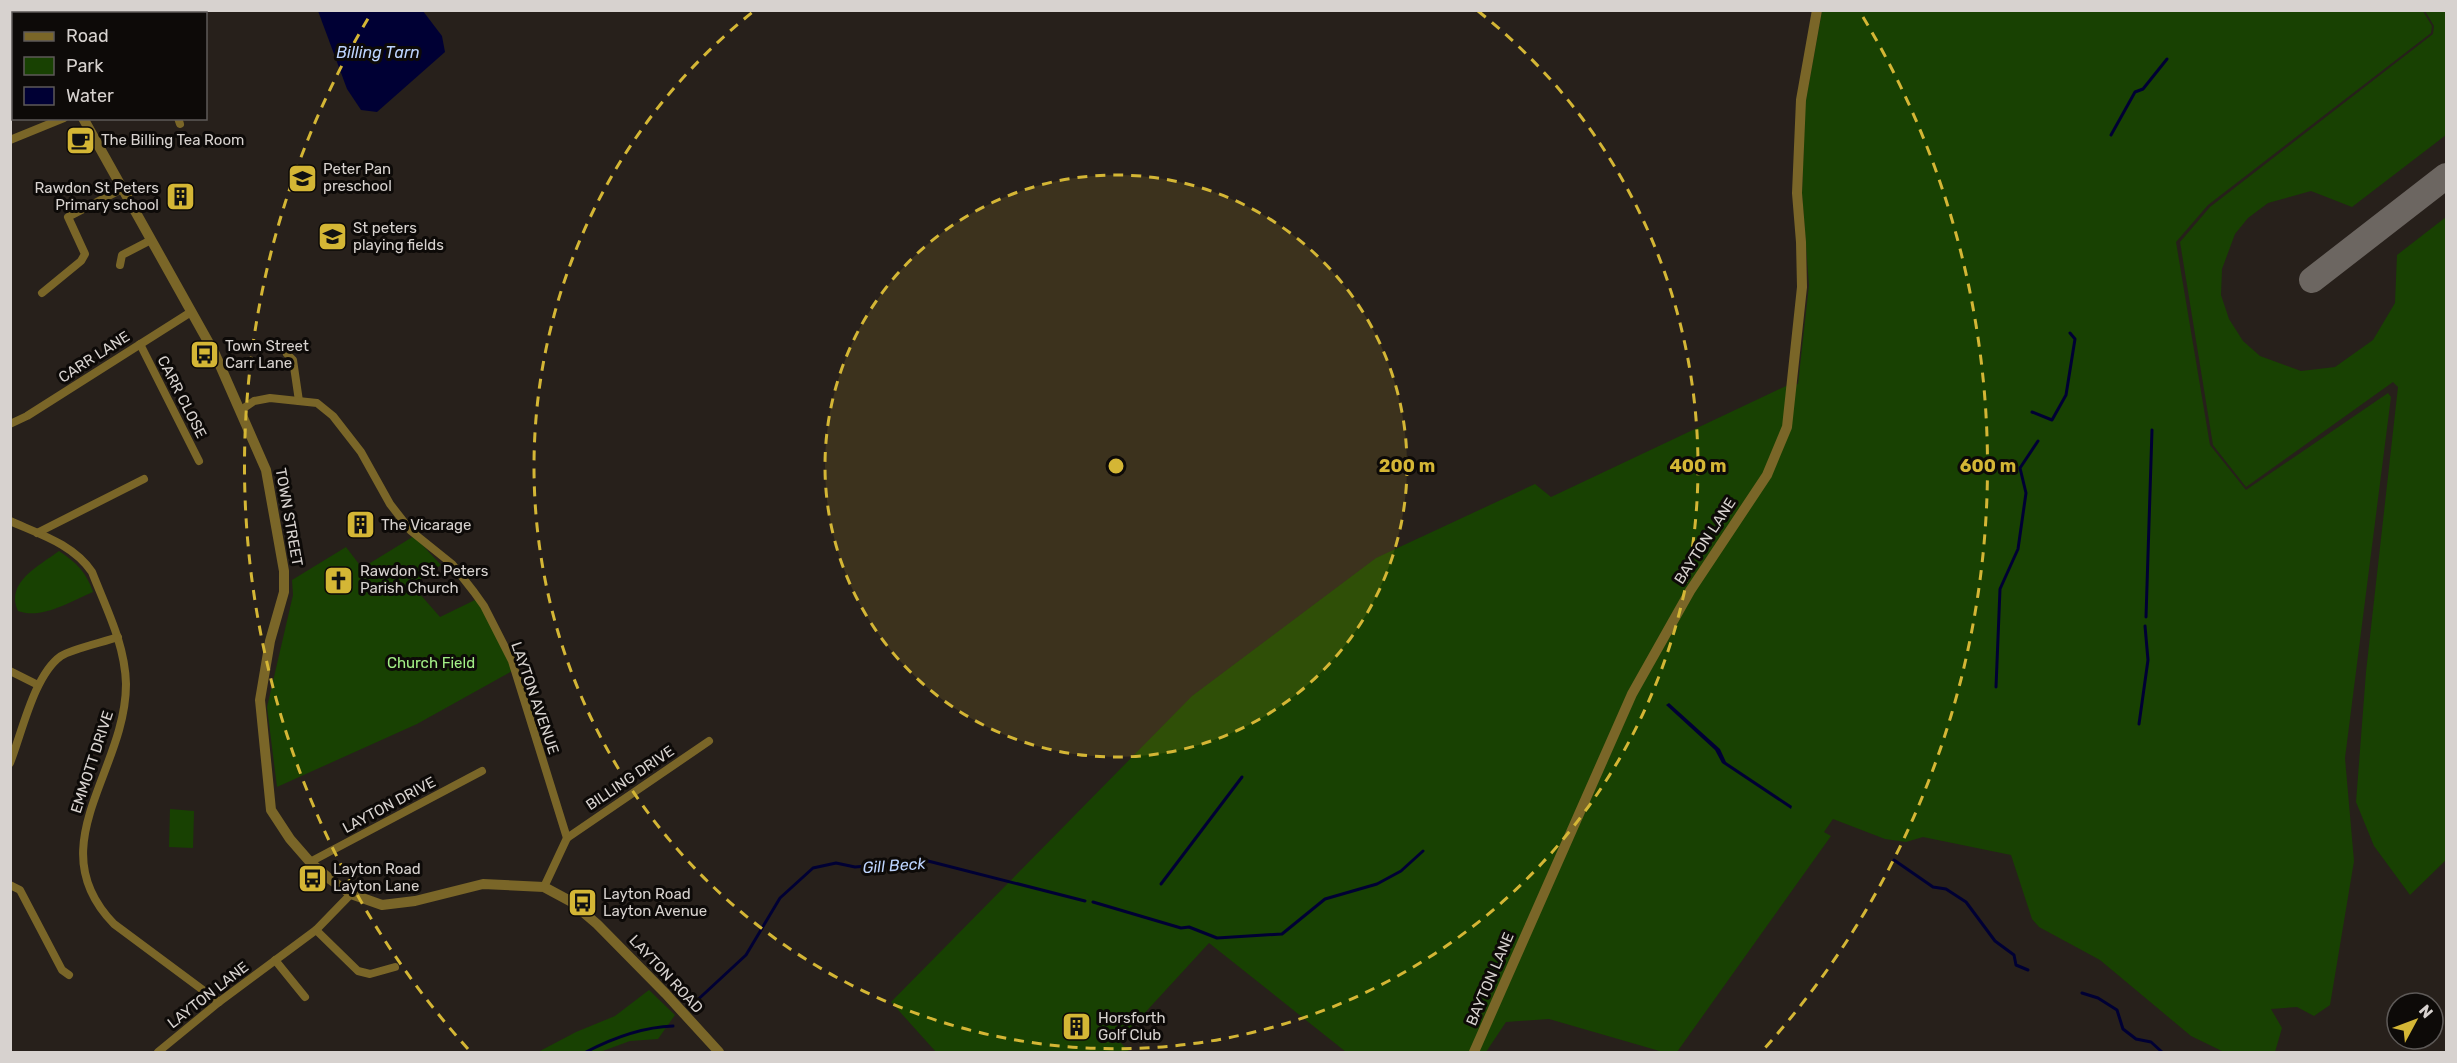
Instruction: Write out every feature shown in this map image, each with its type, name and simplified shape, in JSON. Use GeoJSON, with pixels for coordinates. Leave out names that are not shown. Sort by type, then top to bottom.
{"type":"FeatureCollection","features":[{"type":"Feature","properties":{"kind":"street","name":"BAYTON LANE"},"geometry":{"type":"LineString","coordinates":[[1474,1053],[1613,732],[1642,674],[1702,573],[1767,475],[1787,427],[1802,288],[1797,193],[1801,100],[1817,10]]}},
{"type":"Feature","properties":{"kind":"street"},"geometry":{"type":"LineString","coordinates":[[10,140],[59,120]]}},
{"type":"Feature","properties":{"kind":"street","name":"TOWN STREET"},"geometry":{"type":"LineString","coordinates":[[84,120],[191,312],[241,410],[267,470],[284,571],[284,592],[270,641],[260,700],[271,810],[290,839],[310,862],[351,894]]}},
{"type":"Feature","properties":{"kind":"street"},"geometry":{"type":"LineString","coordinates":[[42,293],[73,268],[85,254],[68,217],[122,189]]}},
{"type":"Feature","properties":{"kind":"street"},"geometry":{"type":"LineString","coordinates":[[120,265],[122,255],[151,240]]}},
{"type":"Feature","properties":{"kind":"street","name":"CARR LANE"},"geometry":{"type":"LineString","coordinates":[[10,424],[27,416],[191,312]]}},
{"type":"Feature","properties":{"kind":"street","name":"CARR CLOSE"},"geometry":{"type":"LineString","coordinates":[[140,344],[199,461]]}},
{"type":"Feature","properties":{"kind":"street"},"geometry":{"type":"LineString","coordinates":[[287,354],[293,360],[299,401]]}},
{"type":"Feature","properties":{"kind":"street","name":"LAYTON AVENUE"},"geometry":{"type":"LineString","coordinates":[[241,410],[254,401],[262,399],[317,403],[333,417],[361,452],[390,504],[411,531],[452,564],[484,606],[512,661],[567,838]]}},
{"type":"Feature","properties":{"kind":"street"},"geometry":{"type":"LineString","coordinates":[[37,533],[144,479]]}},
{"type":"Feature","properties":{"kind":"street","name":"EMMOTT DRIVE"},"geometry":{"type":"LineString","coordinates":[[10,521],[68,548],[86,563],[118,638],[124,662],[125,703],[116,743],[84,831],[82,863],[85,877],[100,910],[114,924],[219,1002]]}},
{"type":"Feature","properties":{"kind":"street"},"geometry":{"type":"LineString","coordinates":[[10,763],[38,685],[48,669],[62,656],[118,638]]}},
{"type":"Feature","properties":{"kind":"street"},"geometry":{"type":"LineString","coordinates":[[10,671],[38,685]]}},
{"type":"Feature","properties":{"kind":"street","name":"BILLING DRIVE"},"geometry":{"type":"LineString","coordinates":[[567,838],[709,741]]}},
{"type":"Feature","properties":{"kind":"street","name":"LAYTON DRIVE"},"geometry":{"type":"LineString","coordinates":[[310,862],[482,771]]}},
{"type":"Feature","properties":{"kind":"street"},"geometry":{"type":"LineString","coordinates":[[544,886],[567,838]]}},
{"type":"Feature","properties":{"kind":"street","name":"LAYTON ROAD"},"geometry":{"type":"LineString","coordinates":[[351,894],[382,905],[393,905],[483,884],[544,886],[570,901],[597,924],[666,994],[719,1053]]}},
{"type":"Feature","properties":{"kind":"street"},"geometry":{"type":"LineString","coordinates":[[10,885],[21,890],[62,970],[69,975]]}},
{"type":"Feature","properties":{"kind":"street","name":"LAYTON LANE"},"geometry":{"type":"LineString","coordinates":[[158,1053],[219,1002],[316,930],[351,894]]}},
{"type":"Feature","properties":{"kind":"street"},"geometry":{"type":"LineString","coordinates":[[316,930],[364,974],[395,968]]}},
{"type":"Feature","properties":{"kind":"street"},"geometry":{"type":"LineString","coordinates":[[275,960],[305,997]]}},
{"type":"Feature","properties":{"kind":"green space"},"geometry":{"type":"Polygon","coordinates":[[[1822,11],[2423,11],[2432,26],[2431,33],[2208,205],[2176,242],[2210,445],[2246,490],[2388,393],[2391,397],[2345,758],[2354,861],[2330,1005],[2314,1016],[2297,1007],[2271,1009],[2282,1028],[2275,1052],[2224,1052],[2191,1036],[2100,960],[2039,927],[2032,919],[2011,855],[1923,837],[1906,842],[1885,839],[1833,819],[1824,832],[1831,836],[1677,1052],[1663,1052],[1549,1019],[1506,1022],[1486,1052],[1346,1052],[1209,943],[1119,1041],[1130,1052],[936,1052],[891,1002],[1192,696],[1376,558],[1535,484],[1551,497],[1786,386],[1798,384],[1809,285],[1802,194],[1805,105],[1822,11]]]}},
{"type":"Feature","properties":{"kind":"green space"},"geometry":{"type":"Polygon","coordinates":[[[2425,11],[2446,11],[2446,135],[2352,207],[2311,191],[2268,203],[2248,218],[2235,234],[2222,269],[2221,295],[2229,319],[2243,341],[2260,356],[2301,371],[2335,367],[2373,340],[2395,303],[2397,255],[2446,217],[2446,860],[2410,895],[2374,846],[2356,802],[2366,672],[2398,387],[2393,382],[2246,487],[2213,445],[2180,242],[2210,207],[2433,34],[2434,26],[2425,11]]]}},
{"type":"Feature","properties":{"kind":"green space","name":"Church Field"},"geometry":{"type":"Polygon","coordinates":[[[414,536],[441,565],[412,585],[440,617],[479,598],[514,670],[417,724],[277,787],[267,707],[293,595],[292,580],[346,547],[362,568],[414,536]]]}},
{"type":"Feature","properties":{"kind":"green space"},"geometry":{"type":"Polygon","coordinates":[[[59,551],[80,568],[93,592],[46,611],[27,613],[18,611],[15,601],[20,583],[34,569],[59,551]]]}},
{"type":"Feature","properties":{"kind":"green space"},"geometry":{"type":"Polygon","coordinates":[[[170,809],[194,811],[193,848],[169,847],[170,809]]]}},
{"type":"Feature","properties":{"kind":"green space"},"geometry":{"type":"Polygon","coordinates":[[[649,990],[675,1015],[658,1039],[630,1041],[600,1052],[538,1052],[576,1032],[615,1016],[649,990]]]}},
{"type":"Feature","properties":{"kind":"water","name":"Billing Tarn"},"geometry":{"type":"Polygon","coordinates":[[[318,11],[423,11],[442,36],[445,52],[377,112],[361,110],[347,89],[318,11]]]}},
{"type":"Feature","properties":{"kind":"water"},"geometry":{"type":"Polygon","coordinates":[[[1669,703],[1720,749],[1726,762],[1792,806],[1791,809],[1722,763],[1715,750],[1666,705],[1669,703]]]}},
{"type":"Feature","properties":{"kind":"waterway"},"geometry":{"type":"LineString","coordinates":[[2111,135],[2135,92],[2143,89],[2167,59]]}},
{"type":"Feature","properties":{"kind":"waterway"},"geometry":{"type":"LineString","coordinates":[[2032,412],[2052,420],[2066,395],[2075,339],[2070,333]]}},
{"type":"Feature","properties":{"kind":"waterway"},"geometry":{"type":"LineString","coordinates":[[2146,617],[2152,430]]}},
{"type":"Feature","properties":{"kind":"waterway"},"geometry":{"type":"LineString","coordinates":[[1996,687],[2000,589],[2018,549],[2026,493],[2020,468],[2038,441]]}},
{"type":"Feature","properties":{"kind":"waterway"},"geometry":{"type":"LineString","coordinates":[[2139,724],[2148,660],[2145,626]]}},
{"type":"Feature","properties":{"kind":"waterway"},"geometry":{"type":"LineString","coordinates":[[1161,884],[1242,777]]}},
{"type":"Feature","properties":{"kind":"waterway","name":"Gill Beck"},"geometry":{"type":"LineString","coordinates":[[1093,902],[1181,928],[1189,927],[1217,938],[1282,934],[1325,899],[1377,884],[1401,871],[1423,851]]}},
{"type":"Feature","properties":{"kind":"waterway"},"geometry":{"type":"LineString","coordinates":[[1894,860],[1933,887],[1946,889],[1966,902],[1995,941],[2014,955],[2016,965],[2028,970]]}},
{"type":"Feature","properties":{"kind":"waterway","name":"Gill Beck"},"geometry":{"type":"LineString","coordinates":[[691,1006],[746,955],[780,898],[813,868],[836,863],[855,867],[928,861],[1085,901]]}},
{"type":"Feature","properties":{"kind":"waterway"},"geometry":{"type":"LineString","coordinates":[[2082,993],[2098,998],[2117,1010],[2123,1029],[2136,1039],[2151,1042],[2162,1052]]}},
{"type":"Feature","properties":{"kind":"waterway","name":"Gill Beck"},"geometry":{"type":"LineString","coordinates":[[586,1052],[628,1034],[673,1026]]}},
{"type":"Feature","properties":{"kind":"taxiway"},"geometry":{"type":"LineString","coordinates":[[2312,280],[2446,176]]}},
{"type":"Feature","properties":{"kind":"place","name":"The Billing Tea Room"},"geometry":{"type":"Point","coordinates":[80,140]}},
{"type":"Feature","properties":{"kind":"place","name":"Peter Pan preschool"},"geometry":{"type":"Point","coordinates":[302,178]}},
{"type":"Feature","properties":{"kind":"place","name":"Rawdon St Peters Primary school"},"geometry":{"type":"Point","coordinates":[180,197]}},
{"type":"Feature","properties":{"kind":"place","name":"St peters playing fields"},"geometry":{"type":"Point","coordinates":[332,237]}},
{"type":"Feature","properties":{"kind":"place","name":"Town Street Carr Lane"},"geometry":{"type":"Point","coordinates":[204,355]}},
{"type":"Feature","properties":{"kind":"place","name":"The Vicarage"},"geometry":{"type":"Point","coordinates":[360,525]}},
{"type":"Feature","properties":{"kind":"place","name":"Rawdon St. Peters Parish Church"},"geometry":{"type":"Point","coordinates":[339,580]}},
{"type":"Feature","properties":{"kind":"place","name":"Layton Road Layton Lane"},"geometry":{"type":"Point","coordinates":[312,878]}},
{"type":"Feature","properties":{"kind":"place","name":"Layton Road Layton Avenue"},"geometry":{"type":"Point","coordinates":[582,903]}},
{"type":"Feature","properties":{"kind":"place","name":"Horsforth Golf Club"},"geometry":{"type":"Point","coordinates":[1077,1027]}}]}
